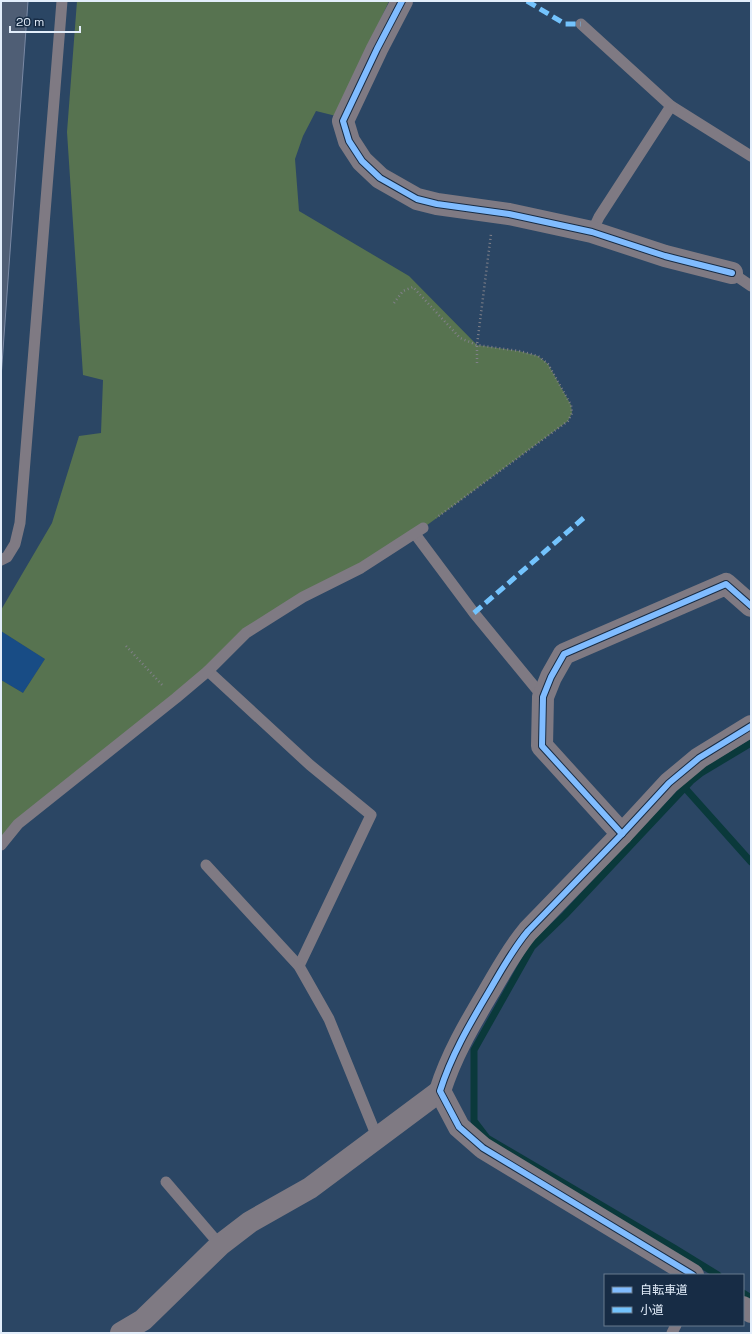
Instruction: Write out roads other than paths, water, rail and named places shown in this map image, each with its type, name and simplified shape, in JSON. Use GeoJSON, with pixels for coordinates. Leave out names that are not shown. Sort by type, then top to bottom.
{"type":"FeatureCollection","features":[{"type":"Feature","properties":{"kind":"street"},"geometry":{"type":"LineString","coordinates":[[402,1],[377,48],[344,121],[349,141],[362,161],[380,178],[417,199],[436,204],[494,212],[592,232],[665,256],[732,273]]}},
{"type":"Feature","properties":{"kind":"street"},"geometry":{"type":"LineString","coordinates":[[622,834],[542,746],[543,697],[551,677],[564,654],[726,584],[751,606]]}},
{"type":"Feature","properties":{"kind":"street"},"geometry":{"type":"LineString","coordinates":[[122,1333],[143,1320],[220,1245],[250,1222],[310,1188],[440,1091],[460,1042],[515,946],[670,783],[699,758],[751,726]]}},
{"type":"Feature","properties":{"kind":"street"},"geometry":{"type":"LineString","coordinates":[[440,1091],[459,1127],[483,1148],[691,1274]]}},
{"type":"Feature","properties":{"kind":"lane"},"geometry":{"type":"LineString","coordinates":[[1,560],[7,557],[15,544],[20,522],[62,1]]}},
{"type":"Feature","properties":{"kind":"lane"},"geometry":{"type":"LineString","coordinates":[[581,24],[671,106],[751,156]]}},
{"type":"Feature","properties":{"kind":"lane"},"geometry":{"type":"LineString","coordinates":[[592,232],[599,216],[671,106]]}},
{"type":"Feature","properties":{"kind":"lane"},"geometry":{"type":"LineString","coordinates":[[732,273],[751,286]]}},
{"type":"Feature","properties":{"kind":"lane"},"geometry":{"type":"LineString","coordinates":[[1,845],[18,824],[176,698],[208,671],[246,633],[303,597],[361,568],[419,531],[474,613],[543,697]]}},
{"type":"Feature","properties":{"kind":"lane"},"geometry":{"type":"LineString","coordinates":[[208,671],[310,765],[371,815],[299,966]]}},
{"type":"Feature","properties":{"kind":"lane"},"geometry":{"type":"LineString","coordinates":[[206,865],[299,966],[329,1019],[377,1137]]}},
{"type":"Feature","properties":{"kind":"lane"},"geometry":{"type":"LineString","coordinates":[[166,1182],[220,1245]]}},
{"type":"Feature","properties":{"kind":"waterway"},"geometry":{"type":"LineString","coordinates":[[716,1274],[487,1138],[474,1121],[474,1050],[532,947],[565,915],[691,781],[701,773],[751,743]]}},
{"type":"Feature","properties":{"kind":"waterway"},"geometry":{"type":"LineString","coordinates":[[685,788],[751,862]]}},
{"type":"Feature","properties":{"kind":"waterway"},"geometry":{"type":"LineString","coordinates":[[744,1294],[751,1298]]}}]}
